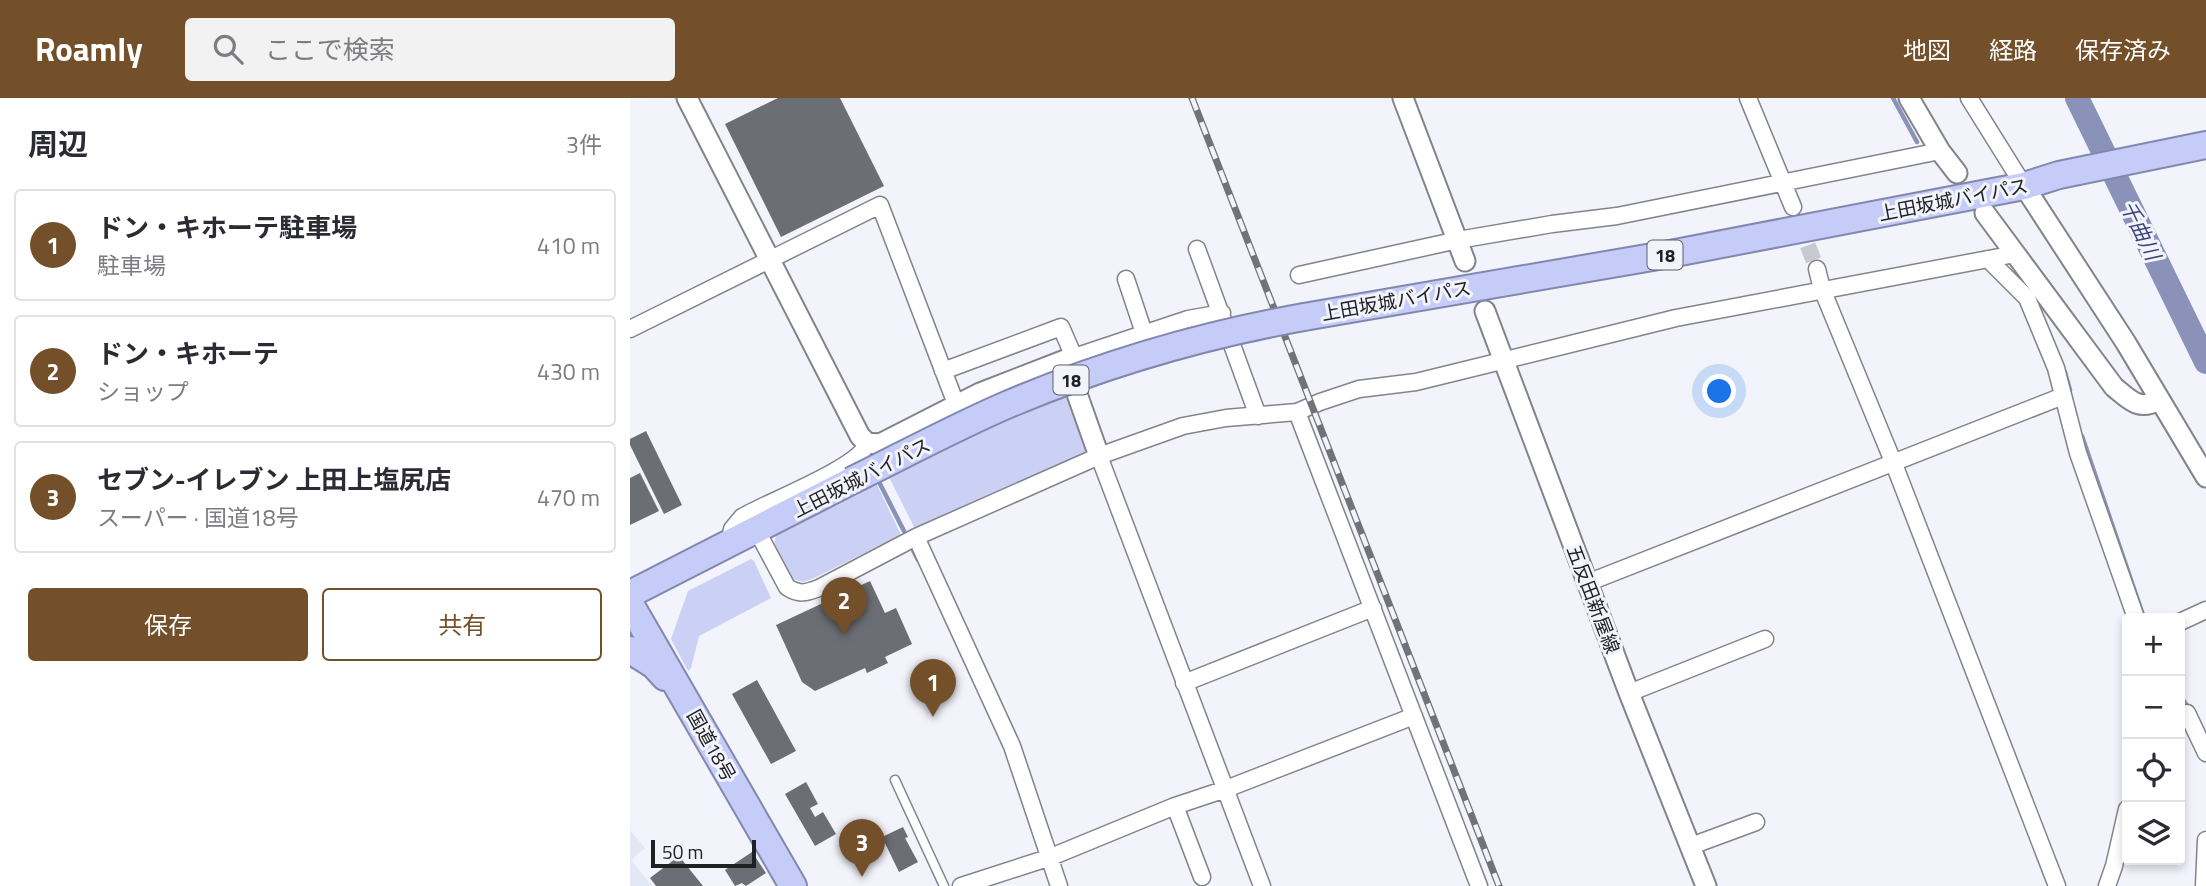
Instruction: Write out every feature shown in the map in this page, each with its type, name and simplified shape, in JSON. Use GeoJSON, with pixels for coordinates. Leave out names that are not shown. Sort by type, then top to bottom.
{"type":"FeatureCollection","features":[{"type":"Feature","properties":{"kind":"highway","name":"上田坂城バイパス"},"geometry":{"type":"LineString","coordinates":[[630,594],[730,544],[749,524],[851,481],[1009,404],[1104,368],[1183,343],[1304,317],[1670,254],[2024,186],[2059,175],[2206,145]]}},
{"type":"Feature","properties":{"kind":"highway","name":"国道18号"},"geometry":{"type":"LineString","coordinates":[[630,604],[793,886]]}},
{"type":"Feature","properties":{"kind":"highway"},"geometry":{"type":"LineString","coordinates":[[630,649],[654,665],[686,698]]}},
{"type":"Feature","properties":{"kind":"street"},"geometry":{"type":"LineString","coordinates":[[687,98],[768,260],[860,436],[867,443],[880,444],[956,404],[1069,358],[1188,319],[1222,313]]}},
{"type":"Feature","properties":{"kind":"street"},"geometry":{"type":"LineString","coordinates":[[1403,98],[1465,261]]}},
{"type":"Feature","properties":{"kind":"street"},"geometry":{"type":"LineString","coordinates":[[1748,98],[1793,207]]}},
{"type":"Feature","properties":{"kind":"street"},"geometry":{"type":"LineString","coordinates":[[1909,98],[1940,151],[1957,173]]}},
{"type":"Feature","properties":{"kind":"street"},"geometry":{"type":"LineString","coordinates":[[1969,98],[2206,477]]}},
{"type":"Feature","properties":{"kind":"street"},"geometry":{"type":"LineString","coordinates":[[1299,275],[1458,240],[1617,216],[1940,151]]}},
{"type":"Feature","properties":{"kind":"street"},"geometry":{"type":"LineString","coordinates":[[630,329],[880,205],[956,404]]}},
{"type":"Feature","properties":{"kind":"street"},"geometry":{"type":"LineString","coordinates":[[1985,213],[2114,387],[2136,404],[2148,405],[2159,400]]}},
{"type":"Feature","properties":{"kind":"street"},"geometry":{"type":"LineString","coordinates":[[1197,249],[1258,416]]}},
{"type":"Feature","properties":{"kind":"street"},"geometry":{"type":"LineString","coordinates":[[867,443],[865,449],[849,464],[749,524],[779,575],[795,593],[819,588],[916,537],[1099,456],[1183,426],[1226,418],[1297,412],[1359,389],[1406,384],[1676,318],[2015,254]]}},
{"type":"Feature","properties":{"kind":"street"},"geometry":{"type":"LineString","coordinates":[[1988,259],[2027,298],[2056,368],[2078,453],[2134,613]]}},
{"type":"Feature","properties":{"kind":"street"},"geometry":{"type":"LineString","coordinates":[[1817,270],[1822,289],[1894,464],[2057,886]]}},
{"type":"Feature","properties":{"kind":"street"},"geometry":{"type":"LineString","coordinates":[[1126,279],[1144,333]]}},
{"type":"Feature","properties":{"kind":"street","name":"五反田新屋線"},"geometry":{"type":"LineString","coordinates":[[1485,311],[1629,693],[1706,886]]}},
{"type":"Feature","properties":{"kind":"street"},"geometry":{"type":"LineString","coordinates":[[943,370],[1061,327],[1099,456],[1262,886]]}},
{"type":"Feature","properties":{"kind":"street"},"geometry":{"type":"LineString","coordinates":[[1587,583],[2063,396]]}},
{"type":"Feature","properties":{"kind":"street"},"geometry":{"type":"LineString","coordinates":[[1297,412],[1479,886]]}},
{"type":"Feature","properties":{"kind":"street"},"geometry":{"type":"LineString","coordinates":[[916,537],[1012,746],[1059,886]]}},
{"type":"Feature","properties":{"kind":"street"},"geometry":{"type":"LineString","coordinates":[[1184,683],[1373,608]]}},
{"type":"Feature","properties":{"kind":"street"},"geometry":{"type":"LineString","coordinates":[[2185,620],[2206,610]]}},
{"type":"Feature","properties":{"kind":"street"},"geometry":{"type":"LineString","coordinates":[[1629,693],[1765,639]]}},
{"type":"Feature","properties":{"kind":"street"},"geometry":{"type":"LineString","coordinates":[[2185,714],[2188,713],[2206,753]]}},
{"type":"Feature","properties":{"kind":"street"},"geometry":{"type":"LineString","coordinates":[[961,886],[1051,857],[1175,806],[1414,716]]}},
{"type":"Feature","properties":{"kind":"street"},"geometry":{"type":"LineString","coordinates":[[1175,806],[1202,877]]}},
{"type":"Feature","properties":{"kind":"street"},"geometry":{"type":"LineString","coordinates":[[1691,846],[1756,822]]}},
{"type":"Feature","properties":{"kind":"street"},"geometry":{"type":"LineString","coordinates":[[2107,886],[2122,831]]}},
{"type":"Feature","properties":{"kind":"street"},"geometry":{"type":"LineString","coordinates":[[2204,886],[2206,840]]}},
{"type":"Feature","properties":{"kind":"lane"},"geometry":{"type":"LineString","coordinates":[[895,780],[944,886]]}},
{"type":"Feature","properties":{"kind":"shaded area"},"geometry":{"type":"Polygon","coordinates":[[[1067,393],[1085,445],[1082,458],[915,529],[887,473],[1012,414],[1067,393]]]}},
{"type":"Feature","properties":{"kind":"shaded area"},"geometry":{"type":"Polygon","coordinates":[[[876,483],[901,535],[812,579],[803,582],[789,578],[775,551],[778,533],[876,483]]]}},
{"type":"Feature","properties":{"kind":"shaded area"},"geometry":{"type":"Polygon","coordinates":[[[751,559],[771,598],[699,636],[688,671],[671,639],[688,591],[751,559]]]}},
{"type":"Feature","properties":{"kind":"shaded area"},"geometry":{"type":"Polygon","coordinates":[[[630,830],[645,848],[631,860],[652,886],[630,886],[630,830]]]}},
{"type":"Feature","properties":{"kind":"building"},"geometry":{"type":"Polygon","coordinates":[[[778,98],[840,98],[884,186],[781,237],[725,124],[778,98]]]}},
{"type":"Feature","properties":{"kind":"building"},"geometry":{"type":"Polygon","coordinates":[[[646,431],[682,505],[664,514],[630,445],[630,439],[646,431]]]}},
{"type":"Feature","properties":{"kind":"building"},"geometry":{"type":"Polygon","coordinates":[[[640,473],[659,511],[630,525],[630,478],[640,473]]]}},
{"type":"Feature","properties":{"kind":"building"},"geometry":{"type":"Polygon","coordinates":[[[870,581],[885,613],[896,608],[912,644],[885,657],[888,663],[867,673],[865,668],[815,691],[802,682],[776,625],[870,581]]]}},
{"type":"Feature","properties":{"kind":"building"},"geometry":{"type":"Polygon","coordinates":[[[757,680],[796,751],[771,764],[732,694],[757,680]]]}},
{"type":"Feature","properties":{"kind":"building"},"geometry":{"type":"Polygon","coordinates":[[[806,782],[818,804],[810,808],[815,817],[823,812],[836,834],[815,846],[785,794],[806,782]]]}},
{"type":"Feature","properties":{"kind":"building"},"geometry":{"type":"Polygon","coordinates":[[[903,827],[908,837],[905,838],[918,862],[899,872],[882,837],[903,827]]]}},
{"type":"Feature","properties":{"kind":"building"},"geometry":{"type":"Polygon","coordinates":[[[752,852],[766,873],[746,886],[742,883],[735,886],[725,870],[752,852]]]}},
{"type":"Feature","properties":{"kind":"building"},"geometry":{"type":"Polygon","coordinates":[[[679,856],[703,886],[656,886],[650,878],[679,856]]]}},
{"type":"Feature","properties":{"kind":"waterway"},"geometry":{"type":"LineString","coordinates":[[1893,98],[1917,142]]}},
{"type":"Feature","properties":{"kind":"waterway","name":"千曲川"},"geometry":{"type":"LineString","coordinates":[[2077,98],[2206,362]]}},
{"type":"Feature","properties":{"kind":"waterway"},"geometry":{"type":"LineString","coordinates":[[2065,372],[2070,390]]}},
{"type":"Feature","properties":{"kind":"waterway"},"geometry":{"type":"LineString","coordinates":[[2082,436],[2142,613]]}},
{"type":"Feature","properties":{"kind":"waterway"},"geometry":{"type":"LineString","coordinates":[[878,480],[904,531]]}},
{"type":"Feature","properties":{"kind":"waterway"},"geometry":{"type":"LineString","coordinates":[[912,548],[918,560]]}},
{"type":"Feature","properties":{"kind":"waterway"},"geometry":{"type":"LineString","coordinates":[[2185,703],[2185,707]]}},
{"type":"Feature","properties":{"kind":"tunnel"},"geometry":{"type":"LineString","coordinates":[[1799,223],[1817,269]]}},
{"type":"Feature","properties":{"kind":"railway"},"geometry":{"type":"LineString","coordinates":[[1192,98],[1499,886]]}},
{"type":"Feature","properties":{"kind":"place","name":"ドン・キホーテ"},"geometry":{"type":"Point","coordinates":[844,635]}},
{"type":"Feature","properties":{"kind":"place","name":"ドン・キホーテ駐車場"},"geometry":{"type":"Point","coordinates":[933,717]}},
{"type":"Feature","properties":{"kind":"place","name":"セブン-イレブン 上田上塩尻店"},"geometry":{"type":"Point","coordinates":[862,877]}}]}
